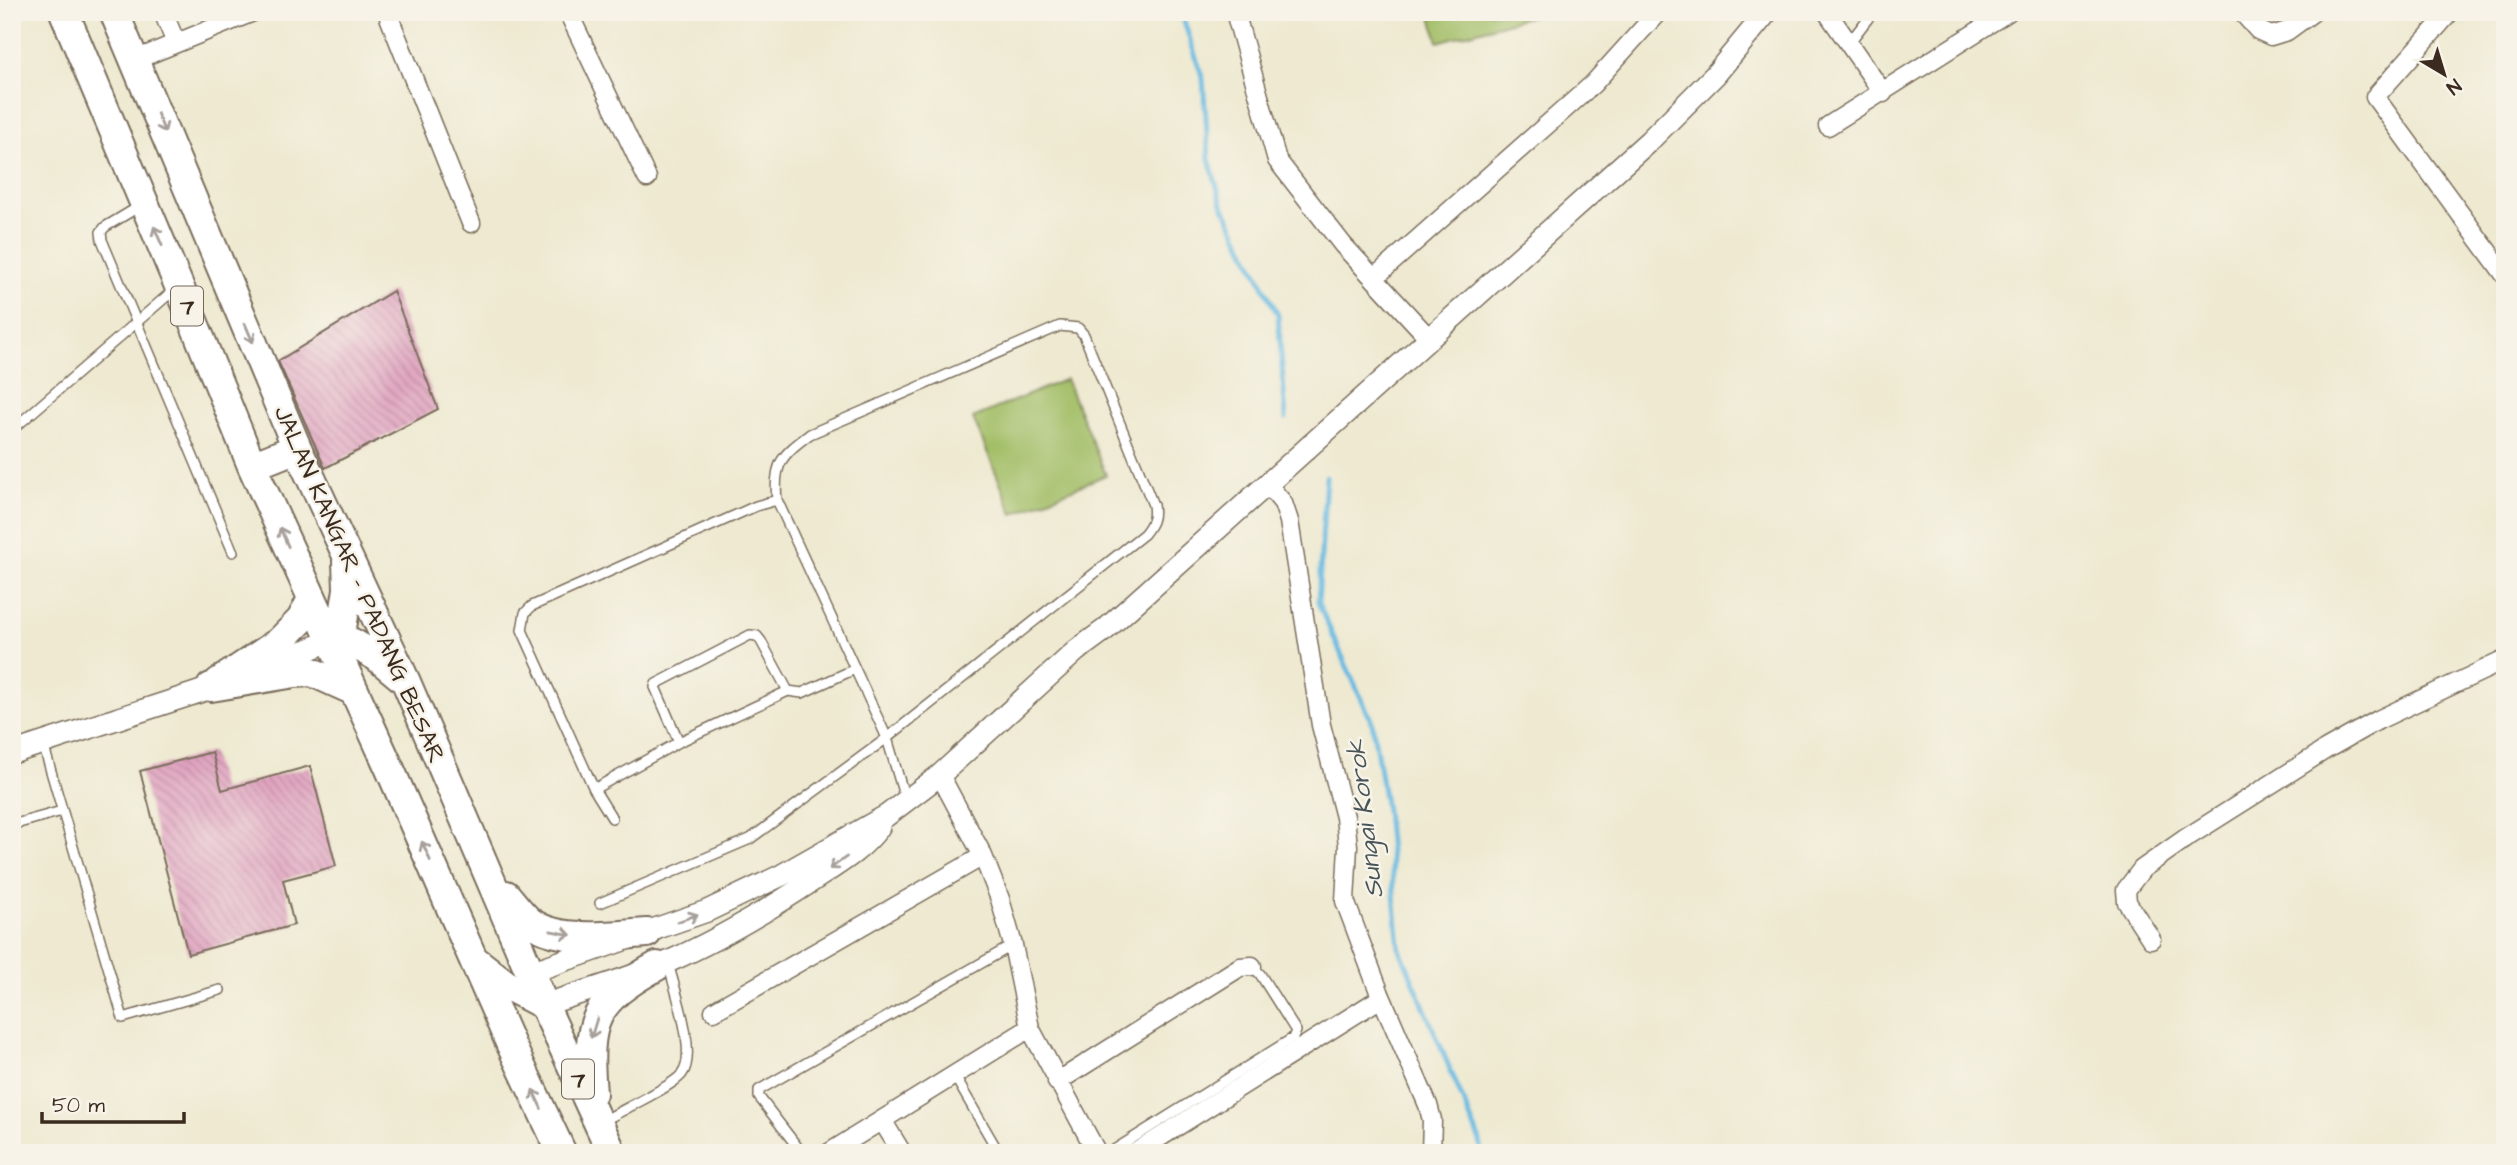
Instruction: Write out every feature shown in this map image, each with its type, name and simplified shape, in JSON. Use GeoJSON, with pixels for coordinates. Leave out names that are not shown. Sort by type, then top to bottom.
{"type":"FeatureCollection","features":[{"type":"Feature","properties":{"kind":"highway","name":"JALAN KANGAR – PADANG BESAR"},"geometry":{"type":"LineString","coordinates":[[64,12],[252,466],[562,1153]]}},
{"type":"Feature","properties":{"kind":"highway","name":"JALAN KANGAR – PADANG BESAR"},"geometry":{"type":"LineString","coordinates":[[114,12],[297,449],[406,681],[490,877],[532,990],[612,1153]]}},
{"type":"Feature","properties":{"kind":"highway"},"geometry":{"type":"LineString","coordinates":[[252,466],[297,449]]}},
{"type":"Feature","properties":{"kind":"highway"},"geometry":{"type":"LineString","coordinates":[[347,556],[348,589],[343,622],[330,641],[353,643],[377,657],[406,681]]}},
{"type":"Feature","properties":{"kind":"highway"},"geometry":{"type":"LineString","coordinates":[[211,687],[279,642],[301,620],[312,599]]}},
{"type":"Feature","properties":{"kind":"highway"},"geometry":{"type":"LineString","coordinates":[[211,687],[312,672],[352,690]]}},
{"type":"Feature","properties":{"kind":"highway"},"geometry":{"type":"LineString","coordinates":[[490,877],[529,921],[549,930],[586,937],[647,933]]}},
{"type":"Feature","properties":{"kind":"highway"},"geometry":{"type":"LineString","coordinates":[[472,957],[489,973],[532,990]]}},
{"type":"Feature","properties":{"kind":"highway"},"geometry":{"type":"LineString","coordinates":[[596,1118],[589,1052],[593,1024],[608,999],[627,983],[663,964]]}},
{"type":"Feature","properties":{"kind":"highway"},"geometry":{"type":"LineString","coordinates":[[511,1045],[510,1018],[514,1003],[532,990]]}},
{"type":"Feature","properties":{"kind":"street"},"geometry":{"type":"LineString","coordinates":[[163,12],[176,43]]}},
{"type":"Feature","properties":{"kind":"street"},"geometry":{"type":"LineString","coordinates":[[135,60],[253,12]]}},
{"type":"Feature","properties":{"kind":"street"},"geometry":{"type":"LineString","coordinates":[[387,12],[471,223]]}},
{"type":"Feature","properties":{"kind":"street"},"geometry":{"type":"LineString","coordinates":[[568,12],[647,178]]}},
{"type":"Feature","properties":{"kind":"street"},"geometry":{"type":"LineString","coordinates":[[1235,12],[1277,160],[1343,245],[1429,337]]}},
{"type":"Feature","properties":{"kind":"street"},"geometry":{"type":"LineString","coordinates":[[1374,278],[1593,84],[1658,12]]}},
{"type":"Feature","properties":{"kind":"street"},"geometry":{"type":"LineString","coordinates":[[532,990],[647,933],[747,893],[886,816],[906,802],[1268,485],[1649,141],[1715,75],[1767,12]]}},
{"type":"Feature","properties":{"kind":"street"},"geometry":{"type":"LineString","coordinates":[[1827,12],[1883,93]]}},
{"type":"Feature","properties":{"kind":"street"},"geometry":{"type":"LineString","coordinates":[[1828,126],[2008,12]]}},
{"type":"Feature","properties":{"kind":"street"},"geometry":{"type":"LineString","coordinates":[[2242,12],[2258,30],[2271,36],[2287,31],[2313,12]]}},
{"type":"Feature","properties":{"kind":"street"},"geometry":{"type":"LineString","coordinates":[[2450,12],[2375,97],[2505,275]]}},
{"type":"Feature","properties":{"kind":"street"},"geometry":{"type":"LineString","coordinates":[[1268,485],[1283,503],[1289,521],[1321,725],[1345,817],[1349,846],[1345,901],[1381,998],[1428,1105],[1432,1120],[1431,1153]]}},
{"type":"Feature","properties":{"kind":"street"},"geometry":{"type":"LineString","coordinates":[[12,753],[211,687],[330,641]]}},
{"type":"Feature","properties":{"kind":"street"},"geometry":{"type":"LineString","coordinates":[[2151,939],[2127,902],[2126,890],[2141,869],[2251,795],[2325,750],[2378,720],[2505,660]]}},
{"type":"Feature","properties":{"kind":"street"},"geometry":{"type":"LineString","coordinates":[[940,775],[983,856],[1000,899],[1013,945],[1030,1028],[1097,1153]]}},
{"type":"Feature","properties":{"kind":"street"},"geometry":{"type":"LineString","coordinates":[[532,990],[663,964],[744,923],[826,872],[867,844],[886,816]]}},
{"type":"Feature","properties":{"kind":"street"},"geometry":{"type":"LineString","coordinates":[[714,1011],[983,856]]}},
{"type":"Feature","properties":{"kind":"street"},"geometry":{"type":"LineString","coordinates":[[1057,1082],[1240,967],[1252,966]]}},
{"type":"Feature","properties":{"kind":"street"},"geometry":{"type":"LineString","coordinates":[[1135,1153],[1381,998]]}},
{"type":"Feature","properties":{"kind":"street"},"geometry":{"type":"LineString","coordinates":[[829,1153],[1030,1028]]}},
{"type":"Feature","properties":{"kind":"street"},"geometry":{"type":"LineString","coordinates":[[882,1120],[902,1153]]}},
{"type":"Feature","properties":{"kind":"lane"},"geometry":{"type":"LineString","coordinates":[[1849,43],[1873,12]]}},
{"type":"Feature","properties":{"kind":"lane"},"geometry":{"type":"LineString","coordinates":[[145,203],[101,232],[233,552]]}},
{"type":"Feature","properties":{"kind":"lane"},"geometry":{"type":"LineString","coordinates":[[12,430],[179,286]]}},
{"type":"Feature","properties":{"kind":"lane"},"geometry":{"type":"LineString","coordinates":[[600,903],[750,839],[887,738],[1144,534],[1152,524],[1153,505],[1084,335],[1078,328],[1060,326],[810,434],[786,452],[775,478],[777,500],[887,738],[906,802]]}},
{"type":"Feature","properties":{"kind":"lane"},"geometry":{"type":"LineString","coordinates":[[612,818],[594,789],[522,630],[525,613],[532,606],[756,506],[777,500]]}},
{"type":"Feature","properties":{"kind":"lane"},"geometry":{"type":"LineString","coordinates":[[679,741],[654,687],[656,684],[750,635],[761,640],[788,691]]}},
{"type":"Feature","properties":{"kind":"lane"},"geometry":{"type":"LineString","coordinates":[[594,789],[679,741],[788,691],[802,693],[855,669]]}},
{"type":"Feature","properties":{"kind":"lane"},"geometry":{"type":"LineString","coordinates":[[43,743],[123,1018],[220,990]]}},
{"type":"Feature","properties":{"kind":"lane"},"geometry":{"type":"LineString","coordinates":[[12,825],[62,811]]}},
{"type":"Feature","properties":{"kind":"lane"},"geometry":{"type":"LineString","coordinates":[[802,1153],[760,1097],[759,1090],[1013,945]]}},
{"type":"Feature","properties":{"kind":"lane"},"geometry":{"type":"LineString","coordinates":[[596,1118],[671,1083],[685,1067],[688,1060],[681,1013],[663,964]]}},
{"type":"Feature","properties":{"kind":"lane"},"geometry":{"type":"LineString","coordinates":[[1108,1153],[1293,1038],[1296,1031],[1260,974],[1252,966]]}},
{"type":"Feature","properties":{"kind":"lane"},"geometry":{"type":"LineString","coordinates":[[954,1075],[999,1153]]}},
{"type":"Feature","properties":{"kind":"green space"},"geometry":{"type":"Polygon","coordinates":[[[1430,12],[1534,12],[1535,15],[1438,42],[1430,12]]]}},
{"type":"Feature","properties":{"kind":"green space"},"geometry":{"type":"Polygon","coordinates":[[[1066,379],[1106,475],[1013,514],[973,418],[1066,379]]]}},
{"type":"Feature","properties":{"kind":"building"},"geometry":{"type":"Polygon","coordinates":[[[393,291],[438,409],[325,468],[278,361],[393,291]]]}},
{"type":"Feature","properties":{"kind":"building"},"geometry":{"type":"Polygon","coordinates":[[[212,752],[222,790],[310,766],[336,866],[283,880],[294,925],[188,954],[140,771],[212,752]]]}},
{"type":"Feature","properties":{"kind":"waterway","name":"Sungai Korok"},"geometry":{"type":"LineString","coordinates":[[1181,12],[1203,79],[1209,159],[1222,204],[1278,315],[1286,418]]}},
{"type":"Feature","properties":{"kind":"waterway","name":"Sungai Korok"},"geometry":{"type":"LineString","coordinates":[[1326,477],[1318,603],[1372,722],[1386,810],[1399,947],[1480,1141],[1482,1153]]}}]}
